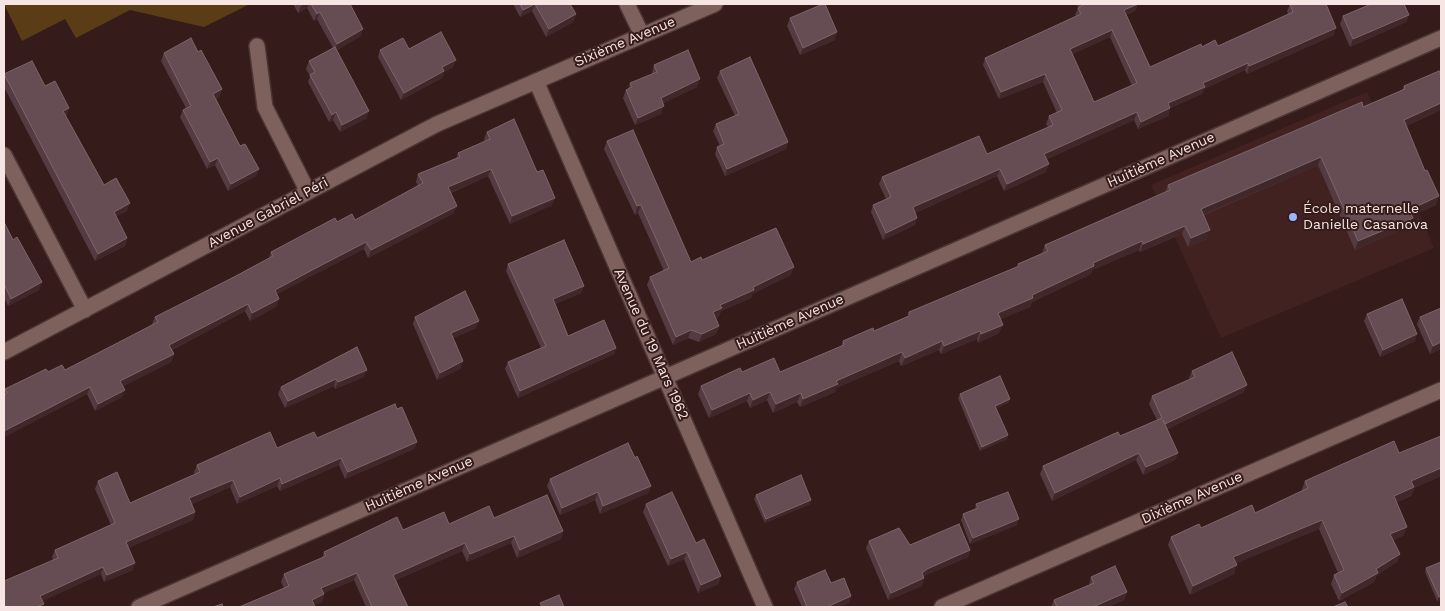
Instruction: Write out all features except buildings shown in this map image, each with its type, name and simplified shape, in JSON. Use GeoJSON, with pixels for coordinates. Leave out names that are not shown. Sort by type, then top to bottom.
{"type":"FeatureCollection","features":[{"type":"Feature","properties":{"kind":"street"},"geometry":{"type":"LineString","coordinates":[[627,4],[642,35]]}},
{"type":"Feature","properties":{"kind":"street","name":"Sixième Avenue"},"geometry":{"type":"LineString","coordinates":[[536,81],[714,4]]}},
{"type":"Feature","properties":{"kind":"street","name":"Huitième Avenue"},"geometry":{"type":"LineString","coordinates":[[140,607],[1441,38]]}},
{"type":"Feature","properties":{"kind":"street"},"geometry":{"type":"LineString","coordinates":[[257,46],[265,107],[308,192]]}},
{"type":"Feature","properties":{"kind":"street","name":"Avenue Gabriel Péri"},"geometry":{"type":"LineString","coordinates":[[4,352],[436,124],[536,81]]}},
{"type":"Feature","properties":{"kind":"street","name":"Avenue du 19 Mars 1962"},"geometry":{"type":"LineString","coordinates":[[536,81],[765,607]]}},
{"type":"Feature","properties":{"kind":"street"},"geometry":{"type":"LineString","coordinates":[[4,155],[85,310]]}},
{"type":"Feature","properties":{"kind":"street","name":"Dixième Avenue"},"geometry":{"type":"LineString","coordinates":[[942,607],[1441,390]]}},
{"type":"Feature","properties":{"kind":"shaded area"},"geometry":{"type":"Polygon","coordinates":[[[4,4],[250,4],[204,27],[130,10],[76,38],[65,19],[22,41],[4,4]]]}},
{"type":"Feature","properties":{"kind":"shaded area","name":"École maternelle Danielle Casanova"},"geometry":{"type":"Polygon","coordinates":[[[1367,92],[1434,248],[1221,338],[1151,185],[1367,92]]]}},
{"type":"Feature","properties":{"kind":"place","name":"École maternelle Danielle Casanova"},"geometry":{"type":"Point","coordinates":[1293,217]}}]}
